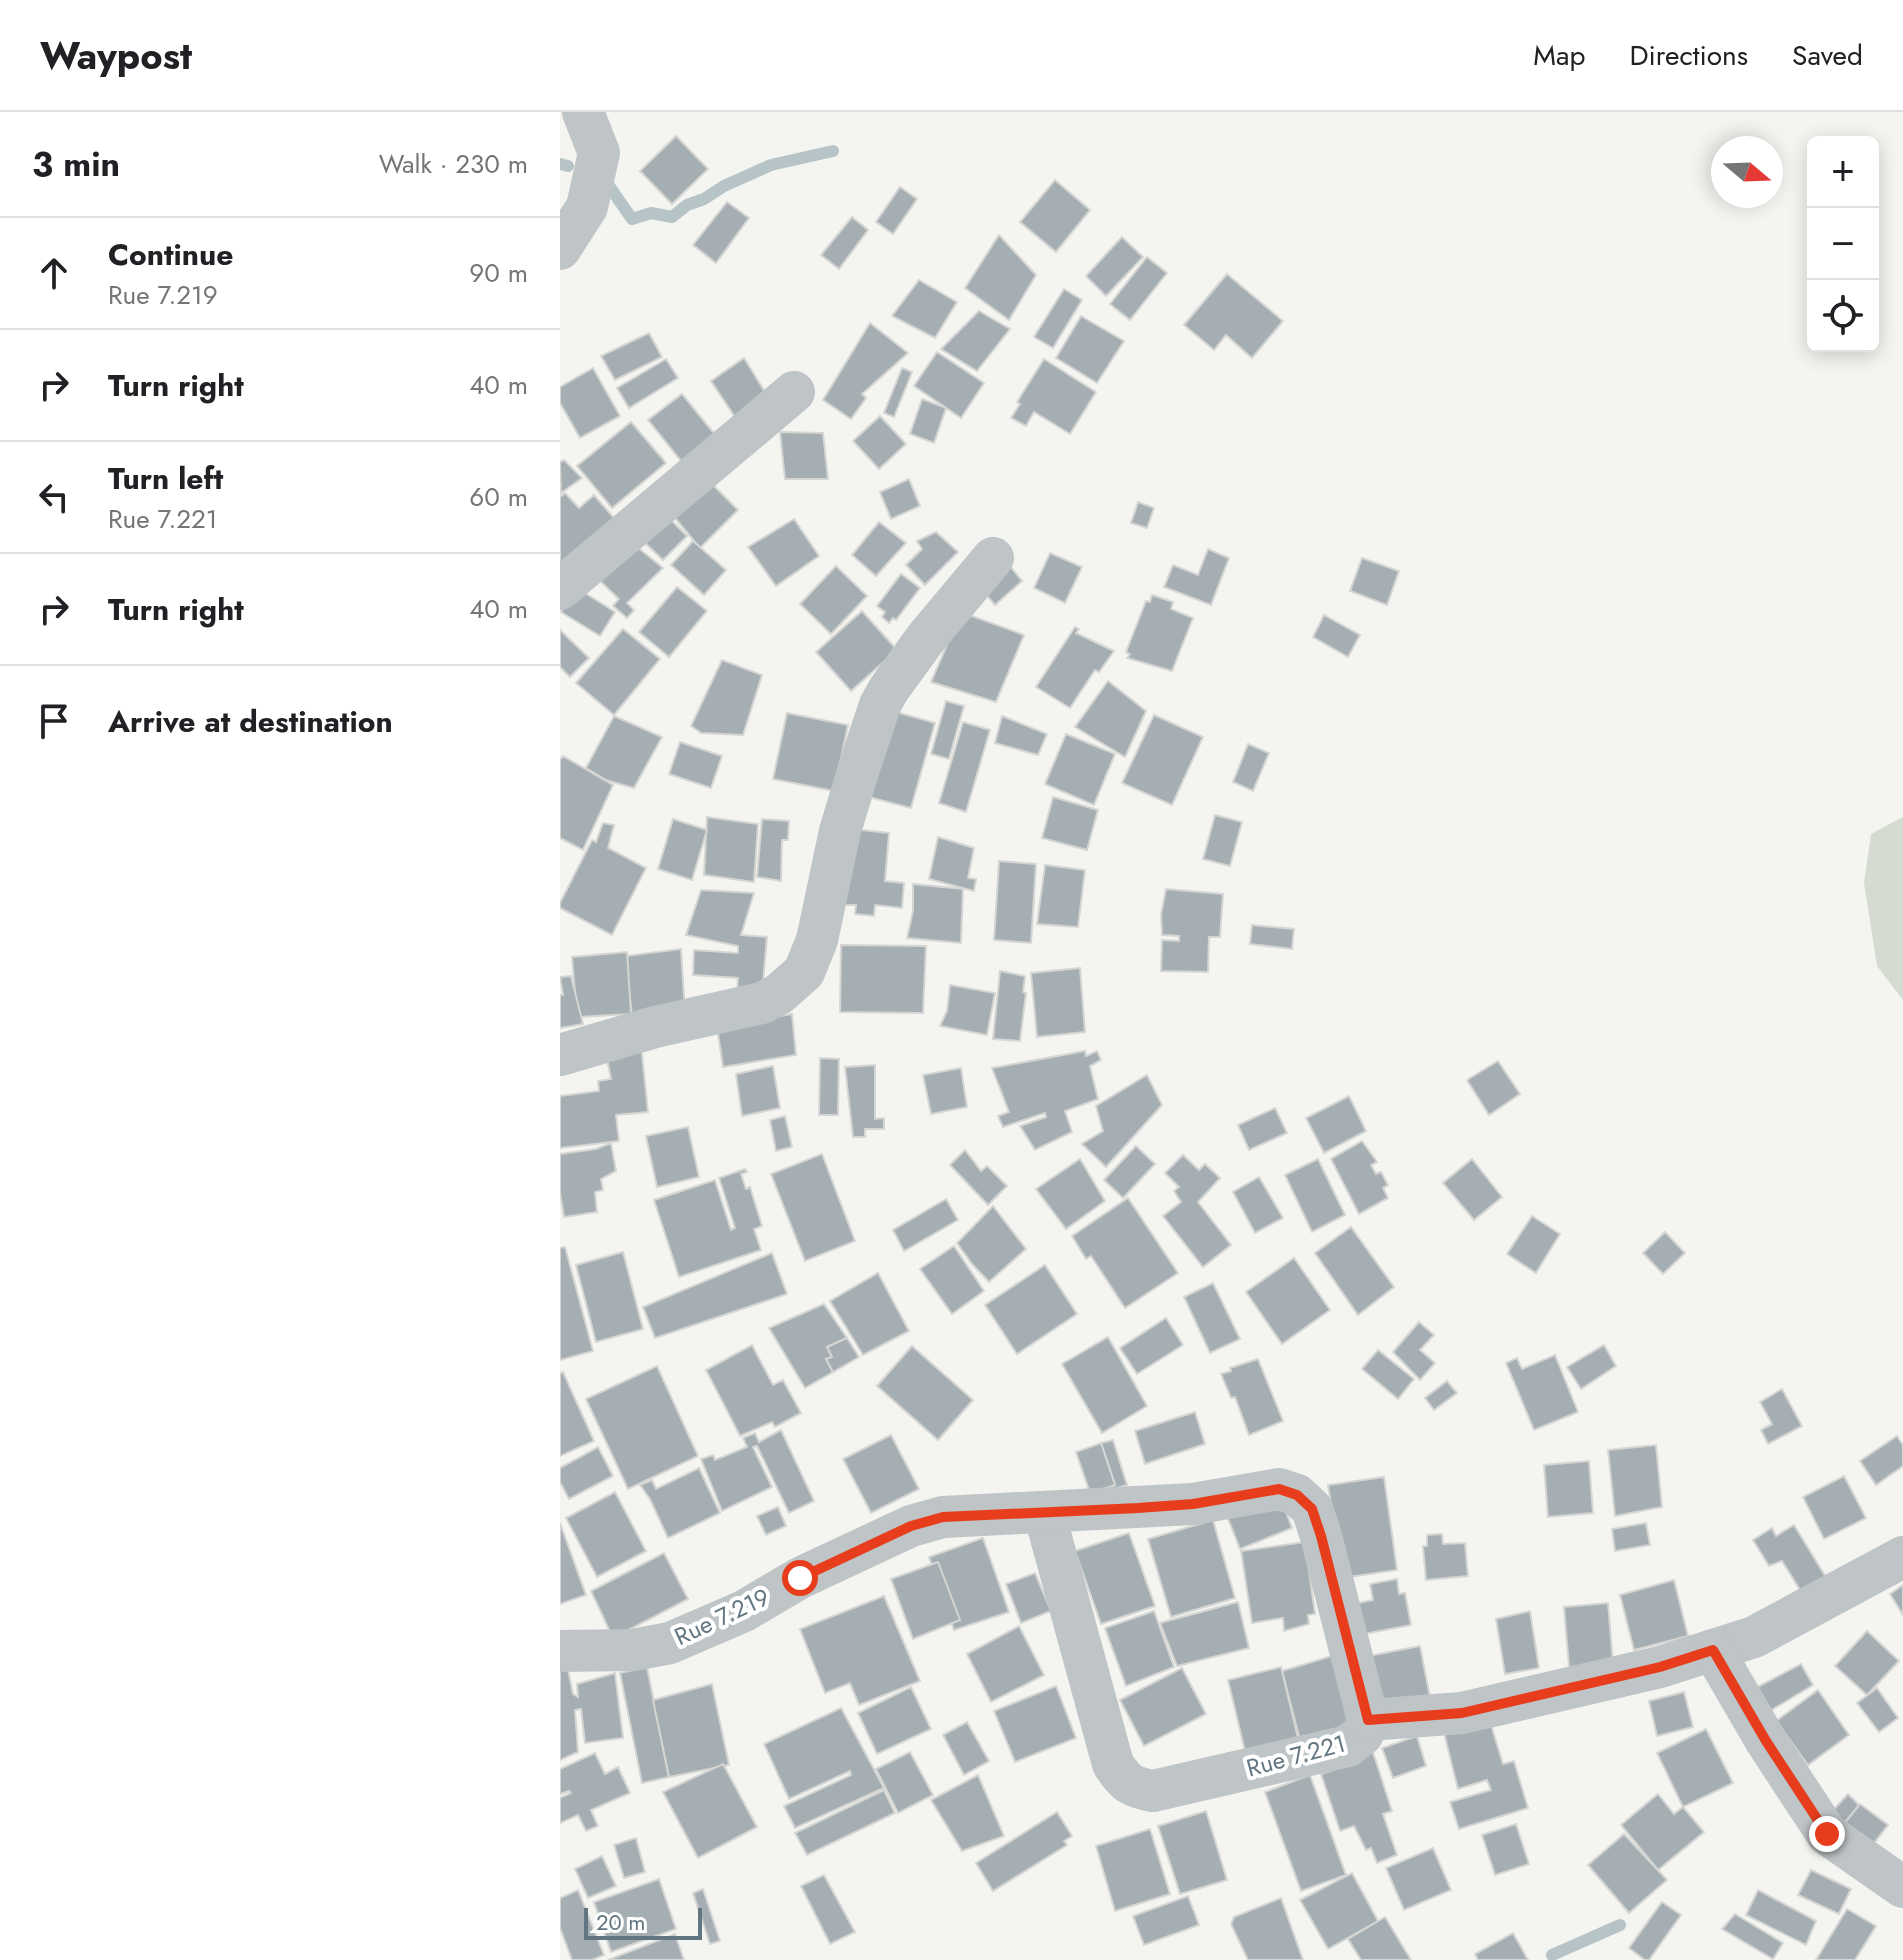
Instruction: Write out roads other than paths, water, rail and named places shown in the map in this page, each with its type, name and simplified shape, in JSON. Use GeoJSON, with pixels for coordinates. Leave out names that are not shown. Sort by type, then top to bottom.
{"type":"FeatureCollection","features":[{"type":"Feature","properties":{"kind":"street"},"geometry":{"type":"LineString","coordinates":[[560,249],[587,207],[599,153],[583,112]]}},
{"type":"Feature","properties":{"kind":"street"},"geometry":{"type":"LineString","coordinates":[[560,589],[794,392]]}},
{"type":"Feature","properties":{"kind":"street"},"geometry":{"type":"LineString","coordinates":[[560,1055],[655,1027],[762,1003],[779,994],[804,972],[817,940],[840,831],[880,705],[926,638],[993,558]]}},
{"type":"Feature","properties":{"kind":"street","name":"Rue 7.219"},"geometry":{"type":"LineString","coordinates":[[560,1651],[633,1650],[670,1643],[744,1611],[800,1578],[911,1526],[943,1517],[1193,1504],[1279,1489],[1297,1495],[1312,1509],[1368,1720]]}},
{"type":"Feature","properties":{"kind":"street","name":"Rue 7.221"},"geometry":{"type":"LineString","coordinates":[[1044,1512],[1113,1764],[1123,1780],[1136,1788],[1153,1791],[1348,1746],[1363,1734],[1368,1720],[1462,1713],[1660,1667],[1754,1637],[1903,1557]]}},
{"type":"Feature","properties":{"kind":"street"},"geometry":{"type":"LineString","coordinates":[[1713,1650],[1766,1741],[1827,1834],[1903,1887]]}},
{"type":"Feature","properties":{"kind":"waterway"},"geometry":{"type":"LineString","coordinates":[[607,183],[632,219],[651,213],[672,217],[687,205],[771,165],[833,151]]}},
{"type":"Feature","properties":{"kind":"waterway"},"geometry":{"type":"LineString","coordinates":[[560,164],[568,166]]}},
{"type":"Feature","properties":{"kind":"waterway"},"geometry":{"type":"LineString","coordinates":[[1552,1955],[1620,1925]]}}]}
